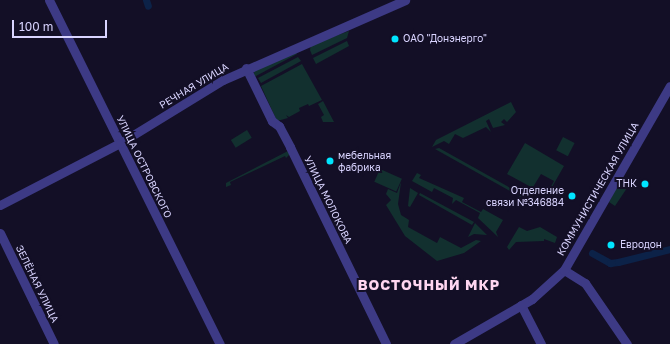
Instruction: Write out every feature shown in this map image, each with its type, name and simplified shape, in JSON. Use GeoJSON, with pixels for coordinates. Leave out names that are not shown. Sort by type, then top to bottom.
{"type":"FeatureCollection","features":[{"type":"Feature","properties":{"kind":"street","name":"УЛИЦА ОСТРОВСКОГО"},"geometry":{"type":"LineString","coordinates":[[49,0],[220,344]]}},
{"type":"Feature","properties":{"kind":"street","name":"РЕЧНАЯ УЛИЦА"},"geometry":{"type":"LineString","coordinates":[[0,205],[120,143],[201,92],[246,68],[405,0]]}},
{"type":"Feature","properties":{"kind":"street","name":"УЛИЦА МОЛОКОВА"},"geometry":{"type":"LineString","coordinates":[[246,68],[272,120],[281,130],[386,344]]}},
{"type":"Feature","properties":{"kind":"street","name":"КОММУНИСТИЧЕСКАЯ УЛИЦА"},"geometry":{"type":"LineString","coordinates":[[454,344],[542,291],[564,270],[670,86]]}},
{"type":"Feature","properties":{"kind":"street","name":"ЗЕЛЁНАЯ УЛИЦА"},"geometry":{"type":"LineString","coordinates":[[0,233],[54,344]]}},
{"type":"Feature","properties":{"kind":"street"},"geometry":{"type":"LineString","coordinates":[[564,270],[585,283],[627,344]]}},
{"type":"Feature","properties":{"kind":"street"},"geometry":{"type":"LineString","coordinates":[[521,305],[541,344]]}},
{"type":"Feature","properties":{"kind":"green space"},"geometry":{"type":"Polygon","coordinates":[[[349,31],[347,38],[312,55],[310,50],[311,45],[349,31]]]}},
{"type":"Feature","properties":{"kind":"green space"},"geometry":{"type":"Polygon","coordinates":[[[347,41],[349,46],[316,64],[313,58],[347,41]]]}},
{"type":"Feature","properties":{"kind":"green space"},"geometry":{"type":"Polygon","coordinates":[[[295,51],[297,54],[254,77],[254,71],[295,51]]]}},
{"type":"Feature","properties":{"kind":"green space"},"geometry":{"type":"Polygon","coordinates":[[[298,57],[301,61],[261,83],[258,78],[298,57]]]}},
{"type":"Feature","properties":{"kind":"green space"},"geometry":{"type":"Polygon","coordinates":[[[302,64],[322,100],[309,106],[308,104],[299,108],[300,111],[289,117],[286,115],[288,118],[277,121],[261,86],[302,64]]]}},
{"type":"Feature","properties":{"kind":"green space"},"geometry":{"type":"Polygon","coordinates":[[[323,101],[334,122],[323,122],[321,117],[324,115],[318,104],[323,101]]]}},
{"type":"Feature","properties":{"kind":"green space"},"geometry":{"type":"Polygon","coordinates":[[[511,102],[516,112],[507,122],[504,119],[501,122],[505,125],[493,128],[489,119],[486,121],[491,132],[486,127],[463,138],[455,134],[449,144],[444,141],[432,147],[436,140],[511,102]]]}},
{"type":"Feature","properties":{"kind":"green space"},"geometry":{"type":"Polygon","coordinates":[[[247,130],[252,138],[236,148],[231,140],[247,130]]]}},
{"type":"Feature","properties":{"kind":"green space"},"geometry":{"type":"Polygon","coordinates":[[[563,137],[575,143],[568,156],[556,150],[563,137]]]}},
{"type":"Feature","properties":{"kind":"green space"},"geometry":{"type":"Polygon","coordinates":[[[525,143],[564,166],[544,201],[541,199],[545,198],[554,181],[541,174],[530,192],[536,197],[528,192],[531,187],[507,174],[525,143]]]}},
{"type":"Feature","properties":{"kind":"green space"},"geometry":{"type":"Polygon","coordinates":[[[439,148],[507,186],[542,209],[435,149],[439,148]]]}},
{"type":"Feature","properties":{"kind":"green space"},"geometry":{"type":"Polygon","coordinates":[[[288,151],[290,154],[286,158],[285,156],[230,182],[231,185],[226,187],[226,183],[288,151]]]}},
{"type":"Feature","properties":{"kind":"green space"},"geometry":{"type":"Polygon","coordinates":[[[380,169],[402,179],[396,192],[374,182],[380,169]]]}},
{"type":"Feature","properties":{"kind":"green space"},"geometry":{"type":"Polygon","coordinates":[[[417,173],[421,175],[419,178],[464,198],[462,202],[481,212],[483,209],[503,220],[496,232],[498,237],[478,218],[480,213],[456,200],[452,204],[453,198],[434,188],[432,192],[412,181],[417,173]]]}},
{"type":"Feature","properties":{"kind":"green space"},"geometry":{"type":"Polygon","coordinates":[[[401,182],[398,204],[401,215],[409,220],[408,227],[437,243],[440,237],[461,248],[476,240],[481,241],[464,253],[437,261],[405,236],[386,205],[391,200],[386,194],[388,189],[397,193],[401,182]]]}},
{"type":"Feature","properties":{"kind":"green space"},"geometry":{"type":"Polygon","coordinates":[[[623,182],[627,188],[615,206],[609,202],[617,186],[623,182]]]}},
{"type":"Feature","properties":{"kind":"green space"},"geometry":{"type":"Polygon","coordinates":[[[410,188],[418,193],[410,207],[408,206],[410,188]]]}},
{"type":"Feature","properties":{"kind":"green space"},"geometry":{"type":"Polygon","coordinates":[[[420,193],[474,222],[472,225],[419,195],[420,193]]]}},
{"type":"Feature","properties":{"kind":"green space"},"geometry":{"type":"Polygon","coordinates":[[[475,223],[487,235],[474,234],[468,237],[475,223]]]}},
{"type":"Feature","properties":{"kind":"green space"},"geometry":{"type":"Polygon","coordinates":[[[519,227],[527,231],[540,227],[557,237],[555,243],[544,239],[544,241],[516,242],[509,250],[507,247],[519,227]]]}},
{"type":"Feature","properties":{"kind":"waterway"},"geometry":{"type":"LineString","coordinates":[[146,0],[148,6]]}},
{"type":"Feature","properties":{"kind":"waterway"},"geometry":{"type":"LineString","coordinates":[[592,253],[610,263],[670,249]]}},
{"type":"Feature","properties":{"kind":"place","name":"ОАО \"Донэнерго\""},"geometry":{"type":"Point","coordinates":[395,39]}},
{"type":"Feature","properties":{"kind":"place","name":"мебельная фабрика"},"geometry":{"type":"Point","coordinates":[330,161]}},
{"type":"Feature","properties":{"kind":"place","name":"ТНК"},"geometry":{"type":"Point","coordinates":[645,184]}},
{"type":"Feature","properties":{"kind":"place","name":"Отделение связи №346884"},"geometry":{"type":"Point","coordinates":[572,196]}},
{"type":"Feature","properties":{"kind":"place","name":"Евродон"},"geometry":{"type":"Point","coordinates":[611,245]}},
{"type":"Feature","properties":{"kind":"district","name":"ВОСТОЧНЫЙ МКР"},"geometry":{"type":"Point","coordinates":[429,285]}}]}
